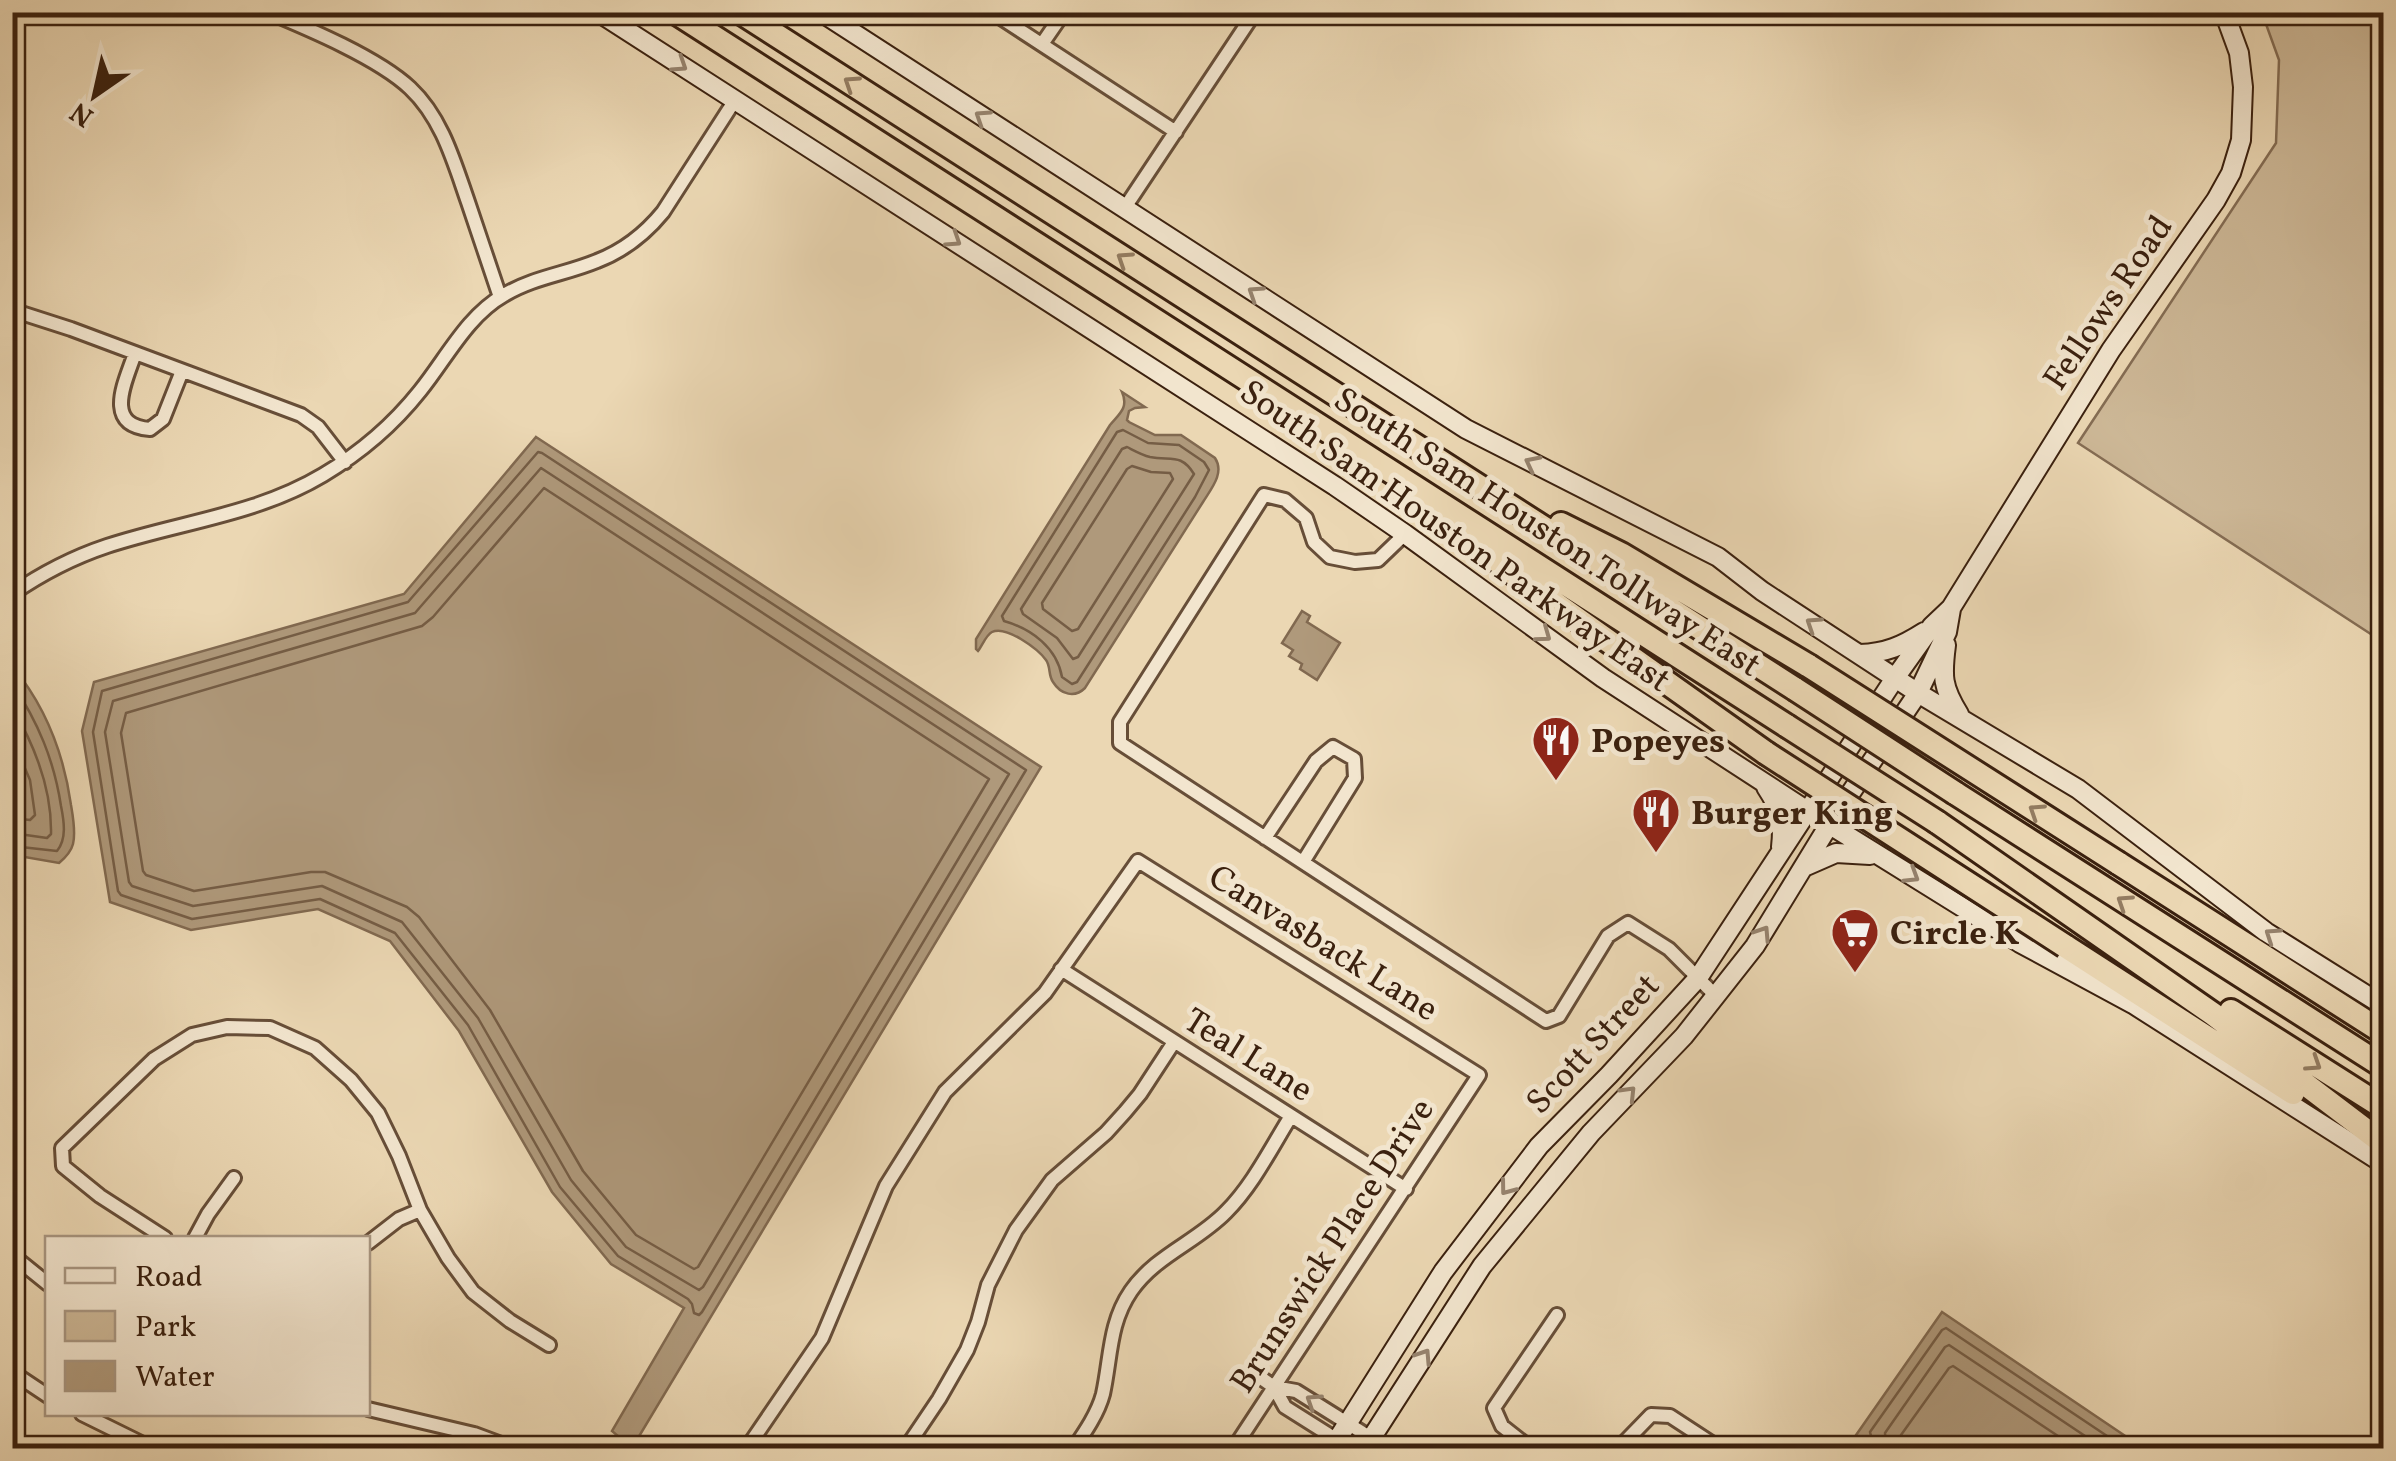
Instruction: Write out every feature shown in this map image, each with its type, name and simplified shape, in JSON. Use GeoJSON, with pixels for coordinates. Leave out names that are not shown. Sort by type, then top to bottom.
{"type":"FeatureCollection","features":[{"type":"Feature","properties":{"kind":"highway","name":"South Sam Houston Tollway East"},"geometry":{"type":"LineString","coordinates":[[674,12],[2384,1108]]}},
{"type":"Feature","properties":{"kind":"highway","name":"South Sam Houston Tollway East"},"geometry":{"type":"LineString","coordinates":[[740,12],[2384,1067]]}},
{"type":"Feature","properties":{"kind":"highway"},"geometry":{"type":"LineString","coordinates":[[1328,430],[1518,577],[1766,753],[2384,1148]]}},
{"type":"Feature","properties":{"kind":"highway"},"geometry":{"type":"LineString","coordinates":[[1455,471],[1621,554],[1810,666],[2384,1033]]}},
{"type":"Feature","properties":{"kind":"highway"},"geometry":{"type":"LineString","coordinates":[[1937,822],[2172,985],[2384,1148]]}},
{"type":"Feature","properties":{"kind":"highway"},"geometry":{"type":"LineString","coordinates":[[2178,936],[2225,947],[2384,1045]]}},
{"type":"Feature","properties":{"kind":"main road","name":"South Sam Houston Parkway East"},"geometry":{"type":"LineString","coordinates":[[598,12],[1405,534],[1602,678],[1829,825],[2020,944],[2133,1004],[2384,1164]]}},
{"type":"Feature","properties":{"kind":"main road"},"geometry":{"type":"LineString","coordinates":[[820,12],[1466,430],[1718,557],[1762,591],[1895,678],[2078,789],[2266,932],[2384,1006]]}},
{"type":"Feature","properties":{"kind":"main road","name":"Fellows Road"},"geometry":{"type":"LineString","coordinates":[[1918,692],[1951,608],[2111,350],[2216,200],[2230,173],[2241,140],[2243,87],[2237,46],[2224,12]]}},
{"type":"Feature","properties":{"kind":"main road"},"geometry":{"type":"LineString","coordinates":[[1859,654],[1882,653],[1940,629],[1946,694],[1962,719]]}},
{"type":"Feature","properties":{"kind":"main road","name":"Fellows Road"},"geometry":{"type":"LineString","coordinates":[[1895,678],[1940,629]]}},
{"type":"Feature","properties":{"kind":"main road","name":"Scott Street"},"geometry":{"type":"LineString","coordinates":[[1342,1440],[1443,1272],[1539,1146],[1698,978],[1895,678]]}},
{"type":"Feature","properties":{"kind":"main road","name":"Scott Street"},"geometry":{"type":"LineString","coordinates":[[1374,1445],[1482,1266],[1592,1133],[1684,1036],[1755,946],[1829,825],[1918,692]]}},
{"type":"Feature","properties":{"kind":"main road"},"geometry":{"type":"LineString","coordinates":[[1764,782],[1779,807],[1780,852]]}},
{"type":"Feature","properties":{"kind":"main road"},"geometry":{"type":"LineString","coordinates":[[1804,867],[1836,853],[1880,856]]}},
{"type":"Feature","properties":{"kind":"main road"},"geometry":{"type":"LineString","coordinates":[[1571,1114],[1592,1133]]}},
{"type":"Feature","properties":{"kind":"street"},"geometry":{"type":"LineString","coordinates":[[268,12],[380,66],[397,76],[425,104],[449,147],[500,297]]}},
{"type":"Feature","properties":{"kind":"street"},"geometry":{"type":"LineString","coordinates":[[992,12],[1176,132]]}},
{"type":"Feature","properties":{"kind":"street"},"geometry":{"type":"LineString","coordinates":[[1042,44],[1064,12]]}},
{"type":"Feature","properties":{"kind":"street"},"geometry":{"type":"LineString","coordinates":[[1124,208],[1256,12]]}},
{"type":"Feature","properties":{"kind":"street"},"geometry":{"type":"LineString","coordinates":[[12,594],[60,566],[104,547],[265,503],[345,462],[417,396],[466,329],[500,297],[546,276],[613,254],[651,227],[736,100]]}},
{"type":"Feature","properties":{"kind":"street"},"geometry":{"type":"LineString","coordinates":[[12,310],[301,415],[318,427],[345,462]]}},
{"type":"Feature","properties":{"kind":"street"},"geometry":{"type":"LineString","coordinates":[[135,353],[119,401],[125,418],[141,428],[150,429],[163,419],[182,371]]}},
{"type":"Feature","properties":{"kind":"street"},"geometry":{"type":"LineString","coordinates":[[1405,534],[1378,560],[1355,562],[1330,556],[1314,542],[1306,518],[1286,500],[1264,495],[1120,722],[1120,743],[1546,1021],[1559,1016],[1608,936],[1628,923],[1669,949],[1716,996]]}},
{"type":"Feature","properties":{"kind":"street"},"geometry":{"type":"LineString","coordinates":[[1265,838],[1316,761],[1333,746],[1354,759],[1355,778],[1302,862]]}},
{"type":"Feature","properties":{"kind":"street","name":"Canvasback Lane"},"geometry":{"type":"LineString","coordinates":[[1061,969],[1138,861],[1479,1075]]}},
{"type":"Feature","properties":{"kind":"street"},"geometry":{"type":"LineString","coordinates":[[747,1448],[822,1338],[886,1186],[945,1092],[1045,993],[1061,969]]}},
{"type":"Feature","properties":{"kind":"street","name":"Teal Lane"},"geometry":{"type":"LineString","coordinates":[[1061,969],[1406,1188]]}},
{"type":"Feature","properties":{"kind":"street"},"geometry":{"type":"LineString","coordinates":[[162,1236],[100,1196],[63,1166],[62,1148],[154,1059],[192,1035],[227,1027],[270,1028],[315,1048],[352,1080],[378,1114],[420,1210],[473,1292],[510,1322],[549,1345]]}},
{"type":"Feature","properties":{"kind":"street"},"geometry":{"type":"LineString","coordinates":[[906,1448],[967,1350],[988,1285],[1016,1230],[1052,1180],[1125,1112],[1174,1042]]}},
{"type":"Feature","properties":{"kind":"street","name":"Brunswick Place Drive"},"geometry":{"type":"LineString","coordinates":[[1234,1448],[1479,1075]]}},
{"type":"Feature","properties":{"kind":"street"},"geometry":{"type":"LineString","coordinates":[[1074,1448],[1102,1396],[1111,1336],[1118,1312],[1132,1290],[1164,1257],[1226,1212],[1292,1116]]}},
{"type":"Feature","properties":{"kind":"street"},"geometry":{"type":"LineString","coordinates":[[196,1236],[234,1178]]}},
{"type":"Feature","properties":{"kind":"street"},"geometry":{"type":"LineString","coordinates":[[370,1241],[398,1219],[420,1210]]}},
{"type":"Feature","properties":{"kind":"street"},"geometry":{"type":"LineString","coordinates":[[12,1255],[45,1282]]}},
{"type":"Feature","properties":{"kind":"street"},"geometry":{"type":"LineString","coordinates":[[1530,1448],[1502,1426],[1494,1408],[1558,1316]]}},
{"type":"Feature","properties":{"kind":"street"},"geometry":{"type":"LineString","coordinates":[[12,1372],[45,1394]]}},
{"type":"Feature","properties":{"kind":"street"},"geometry":{"type":"LineString","coordinates":[[1254,1373],[1274,1387],[1285,1407],[1342,1440],[1374,1445]]}},
{"type":"Feature","properties":{"kind":"street"},"geometry":{"type":"LineString","coordinates":[[370,1410],[474,1434],[512,1448]]}},
{"type":"Feature","properties":{"kind":"street"},"geometry":{"type":"LineString","coordinates":[[1618,1448],[1651,1415],[1670,1416],[1718,1448]]}},
{"type":"Feature","properties":{"kind":"street"},"geometry":{"type":"LineString","coordinates":[[106,1419],[151,1448]]}},
{"type":"Feature","properties":{"kind":"green space"},"geometry":{"type":"Polygon","coordinates":[[[2262,13],[2383,13],[2383,642],[2078,443],[2276,143],[2279,60],[2262,13]]]}},
{"type":"Feature","properties":{"kind":"water"},"geometry":{"type":"Polygon","coordinates":[[[1122,392],[1145,407],[1129,411],[1129,422],[1155,435],[1181,435],[1215,458],[1218,475],[1085,688],[1068,694],[1053,682],[1046,660],[1021,639],[1005,632],[992,632],[978,651],[976,639],[1122,410],[1122,392]]]}},
{"type":"Feature","properties":{"kind":"water"},"geometry":{"type":"Polygon","coordinates":[[[536,437],[1041,767],[632,1448],[612,1431],[684,1308],[611,1264],[552,1192],[459,1031],[390,941],[318,909],[191,930],[110,902],[82,731],[94,682],[404,594],[536,437]]]}},
{"type":"Feature","properties":{"kind":"water"},"geometry":{"type":"Polygon","coordinates":[[[1302,611],[1310,616],[1307,622],[1340,643],[1317,680],[1300,669],[1302,664],[1289,656],[1293,650],[1282,643],[1302,611]]]}},
{"type":"Feature","properties":{"kind":"water"},"geometry":{"type":"Polygon","coordinates":[[[13,667],[44,715],[63,768],[74,835],[71,850],[59,863],[13,855],[13,667]]]}},
{"type":"Feature","properties":{"kind":"water"},"geometry":{"type":"Polygon","coordinates":[[[1942,1312],[2143,1448],[1869,1448],[1854,1438],[1942,1312]]]}},
{"type":"Feature","properties":{"kind":"place","name":"Popeyes"},"geometry":{"type":"Point","coordinates":[1556,782]}},
{"type":"Feature","properties":{"kind":"place","name":"Burger King"},"geometry":{"type":"Point","coordinates":[1656,854]}},
{"type":"Feature","properties":{"kind":"place","name":"Circle K"},"geometry":{"type":"Point","coordinates":[1855,974]}}]}
